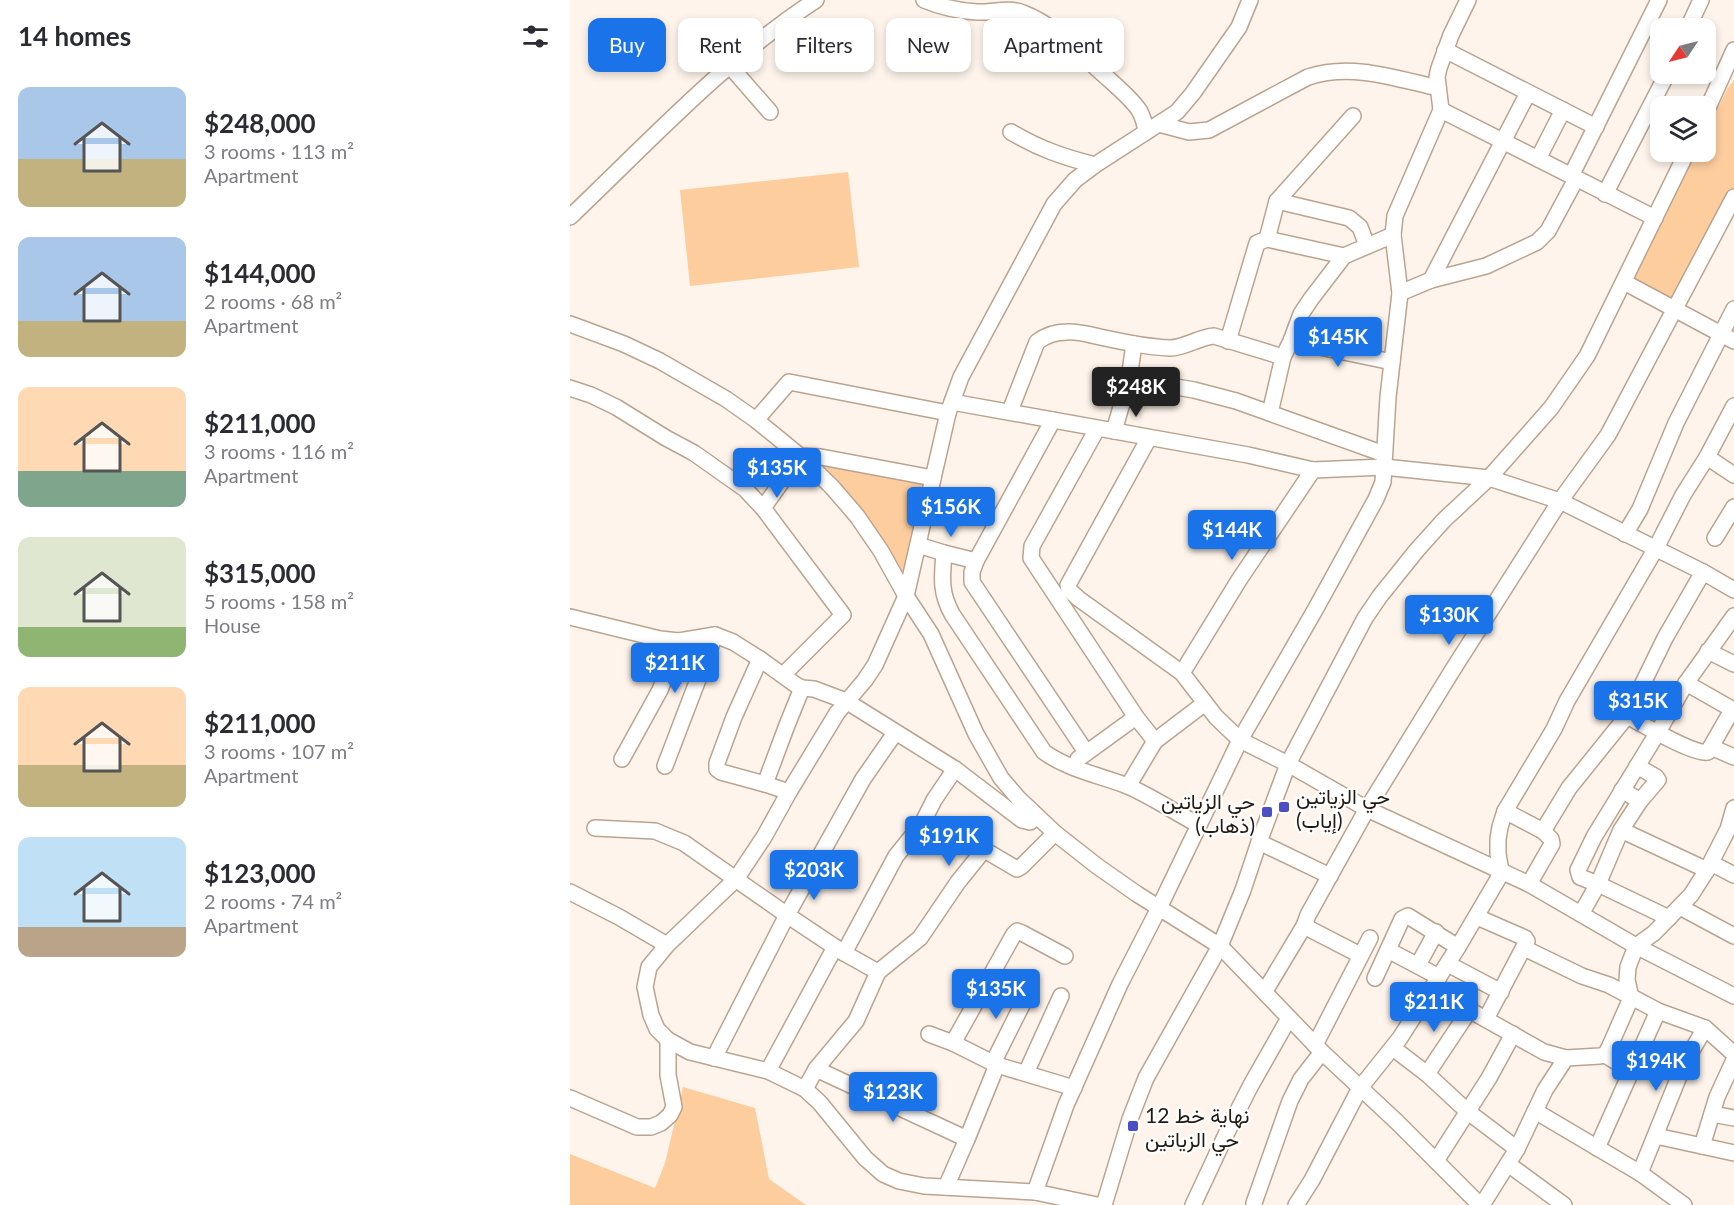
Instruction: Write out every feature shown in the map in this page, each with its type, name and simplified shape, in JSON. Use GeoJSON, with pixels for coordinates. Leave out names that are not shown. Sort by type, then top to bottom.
{"type":"FeatureCollection","features":[{"type":"Feature","properties":{"kind":"street"},"geometry":{"type":"LineString","coordinates":[[763,37],[816,0]]}},
{"type":"Feature","properties":{"kind":"street"},"geometry":{"type":"LineString","coordinates":[[924,0],[962,11],[1012,10],[1036,20],[1064,37],[1138,109],[1145,124],[1153,128],[1189,132],[1209,130],[1308,77],[1324,71],[1371,72],[1438,88]]}},
{"type":"Feature","properties":{"kind":"street"},"geometry":{"type":"LineString","coordinates":[[1096,1205],[1035,1192],[924,1186],[898,1181],[883,1174],[865,1158],[820,1103],[805,1089],[768,1071],[690,1052],[668,1040],[657,1029],[651,1015],[645,987],[649,967],[666,945],[736,879],[765,837],[789,792],[837,714],[866,680],[875,665],[906,596],[950,407],[965,369],[1054,204],[1075,180],[1095,165],[1177,112],[1239,27],[1250,0]]}},
{"type":"Feature","properties":{"kind":"street"},"geometry":{"type":"LineString","coordinates":[[1035,1192],[1074,1088],[1120,984],[1240,740],[1315,610],[1383,482],[1400,293],[1393,235],[1398,206],[1441,110],[1438,68],[1468,0]]}},
{"type":"Feature","properties":{"kind":"street"},"geometry":{"type":"LineString","coordinates":[[1400,293],[1431,280],[1486,266],[1537,242],[1548,231],[1659,0]]}},
{"type":"Feature","properties":{"kind":"street"},"geometry":{"type":"LineString","coordinates":[[1693,18],[1701,0]]}},
{"type":"Feature","properties":{"kind":"street"},"geometry":{"type":"LineString","coordinates":[[1445,50],[1596,127]]}},
{"type":"Feature","properties":{"kind":"street"},"geometry":{"type":"LineString","coordinates":[[1713,96],[1734,51]]}},
{"type":"Feature","properties":{"kind":"street"},"geometry":{"type":"LineString","coordinates":[[570,217],[724,72]]}},
{"type":"Feature","properties":{"kind":"street"},"geometry":{"type":"LineString","coordinates":[[735,72],[770,112]]}},
{"type":"Feature","properties":{"kind":"street"},"geometry":{"type":"LineString","coordinates":[[1605,194],[1661,84]]}},
{"type":"Feature","properties":{"kind":"street"},"geometry":{"type":"LineString","coordinates":[[1431,280],[1528,93]]}},
{"type":"Feature","properties":{"kind":"street"},"geometry":{"type":"LineString","coordinates":[[1441,110],[1655,218]]}},
{"type":"Feature","properties":{"kind":"street"},"geometry":{"type":"LineString","coordinates":[[1538,159],[1563,110]]}},
{"type":"Feature","properties":{"kind":"street"},"geometry":{"type":"LineString","coordinates":[[1267,239],[1277,201],[1353,116]]}},
{"type":"Feature","properties":{"kind":"street"},"geometry":{"type":"LineString","coordinates":[[1011,132],[1044,150],[1095,165]]}},
{"type":"Feature","properties":{"kind":"street"},"geometry":{"type":"LineString","coordinates":[[1104,1205],[1130,1119],[1146,1078],[1220,946],[1243,890],[1288,764],[1365,618],[1380,596],[1444,520],[1489,478],[1551,408],[1587,356],[1683,162]]}},
{"type":"Feature","properties":{"kind":"street"},"geometry":{"type":"LineString","coordinates":[[1264,991],[1304,926],[1367,809],[1446,681],[1560,501],[1608,435],[1734,197]]}},
{"type":"Feature","properties":{"kind":"street"},"geometry":{"type":"LineString","coordinates":[[1277,201],[1349,219],[1360,227],[1367,246]]}},
{"type":"Feature","properties":{"kind":"street"},"geometry":{"type":"LineString","coordinates":[[1270,413],[1283,357],[1301,314],[1344,256],[1393,235]]}},
{"type":"Feature","properties":{"kind":"street"},"geometry":{"type":"LineString","coordinates":[[1228,341],[1257,243],[1267,239],[1344,256]]}},
{"type":"Feature","properties":{"kind":"street"},"geometry":{"type":"LineString","coordinates":[[1624,282],[1728,337]]}},
{"type":"Feature","properties":{"kind":"street"},"geometry":{"type":"LineString","coordinates":[[1625,534],[1640,509],[1676,423],[1728,337],[1734,309]]}},
{"type":"Feature","properties":{"kind":"street"},"geometry":{"type":"LineString","coordinates":[[570,324],[660,361],[726,399],[800,456],[832,487],[857,516],[881,551],[906,596],[931,634],[976,734],[1001,778],[1018,798],[1054,833],[1137,894],[1220,946],[1318,1048],[1481,1205],[1517,1149],[1545,1090],[1566,1058]]}},
{"type":"Feature","properties":{"kind":"street"},"geometry":{"type":"LineString","coordinates":[[1010,411],[1037,342],[1055,333],[1070,331],[1134,344],[1173,348],[1204,337],[1215,336],[1283,357]]}},
{"type":"Feature","properties":{"kind":"street"},"geometry":{"type":"LineString","coordinates":[[1291,341],[1392,362]]}},
{"type":"Feature","properties":{"kind":"street"},"geometry":{"type":"LineString","coordinates":[[1114,431],[1130,380],[1134,344]]}},
{"type":"Feature","properties":{"kind":"street"},"geometry":{"type":"LineString","coordinates":[[1130,380],[1194,390],[1236,401],[1384,460],[1489,478],[1560,501],[1703,572],[1734,590]]}},
{"type":"Feature","properties":{"kind":"street"},"geometry":{"type":"LineString","coordinates":[[756,420],[789,382],[950,407],[1010,411],[1097,429],[1248,455],[1313,470],[1384,460]]}},
{"type":"Feature","properties":{"kind":"street"},"geometry":{"type":"LineString","coordinates":[[570,388],[616,407],[694,453],[745,489],[764,508],[843,615],[783,675]]}},
{"type":"Feature","properties":{"kind":"street"},"geometry":{"type":"LineString","coordinates":[[1296,1205],[1312,1180],[1360,1088],[1394,1048],[1477,917],[1501,871],[1498,839],[1505,811],[1554,729],[1573,691],[1656,548],[1683,495],[1707,457],[1734,406]]}},
{"type":"Feature","properties":{"kind":"street"},"geometry":{"type":"LineString","coordinates":[[1053,420],[976,561],[972,572],[972,582],[1086,753]]}},
{"type":"Feature","properties":{"kind":"street"},"geometry":{"type":"LineString","coordinates":[[1097,429],[1032,546],[1031,558],[1136,717],[1155,741]]}},
{"type":"Feature","properties":{"kind":"street"},"geometry":{"type":"LineString","coordinates":[[1068,587],[1149,438]]}},
{"type":"Feature","properties":{"kind":"street"},"geometry":{"type":"LineString","coordinates":[[800,456],[820,457],[933,478]]}},
{"type":"Feature","properties":{"kind":"street"},"geometry":{"type":"LineString","coordinates":[[764,508],[800,456]]}},
{"type":"Feature","properties":{"kind":"street"},"geometry":{"type":"LineString","coordinates":[[1707,457],[1734,475]]}},
{"type":"Feature","properties":{"kind":"street"},"geometry":{"type":"LineString","coordinates":[[1182,673],[1239,580],[1313,470]]}},
{"type":"Feature","properties":{"kind":"street"},"geometry":{"type":"LineString","coordinates":[[1715,538],[1734,507]]}},
{"type":"Feature","properties":{"kind":"street"},"geometry":{"type":"LineString","coordinates":[[918,545],[976,561]]}},
{"type":"Feature","properties":{"kind":"street"},"geometry":{"type":"LineString","coordinates":[[944,553],[942,585],[945,600],[952,614],[1044,752],[1054,760],[1128,786],[1199,825]]}},
{"type":"Feature","properties":{"kind":"street"},"geometry":{"type":"LineString","coordinates":[[1543,831],[1569,788],[1627,716],[1665,639],[1703,572]]}},
{"type":"Feature","properties":{"kind":"street"},"geometry":{"type":"LineString","coordinates":[[1050,587],[1057,582],[1068,587],[1079,599],[1182,673],[1216,717],[1240,740],[1288,764],[1367,809],[1529,884],[1636,946],[1734,996]]}},
{"type":"Feature","properties":{"kind":"street"},"geometry":{"type":"LineString","coordinates":[[1734,616],[1686,682],[1594,837],[1578,870],[1580,877],[1734,936]]}},
{"type":"Feature","properties":{"kind":"street"},"geometry":{"type":"LineString","coordinates":[[570,617],[660,639],[679,641],[716,634],[733,642],[802,688],[814,689],[846,701],[955,769],[1022,820],[1030,822],[1036,816]]}},
{"type":"Feature","properties":{"kind":"street"},"geometry":{"type":"LineString","coordinates":[[665,766],[716,634]]}},
{"type":"Feature","properties":{"kind":"street"},"geometry":{"type":"LineString","coordinates":[[622,759],[660,690],[679,641]]}},
{"type":"Feature","properties":{"kind":"street"},"geometry":{"type":"LineString","coordinates":[[1708,651],[1734,664]]}},
{"type":"Feature","properties":{"kind":"street"},"geometry":{"type":"LineString","coordinates":[[760,659],[734,717],[717,769],[789,792]]}},
{"type":"Feature","properties":{"kind":"street"},"geometry":{"type":"LineString","coordinates":[[1627,716],[1701,753],[1708,752],[1731,710],[1686,682]]}},
{"type":"Feature","properties":{"kind":"street"},"geometry":{"type":"LineString","coordinates":[[765,784],[802,688]]}},
{"type":"Feature","properties":{"kind":"street"},"geometry":{"type":"LineString","coordinates":[[1128,786],[1155,741],[1205,703]]}},
{"type":"Feature","properties":{"kind":"street"},"geometry":{"type":"LineString","coordinates":[[1069,766],[1136,717]]}},
{"type":"Feature","properties":{"kind":"street"},"geometry":{"type":"LineString","coordinates":[[714,1058],[787,915],[863,779],[895,733]]}},
{"type":"Feature","properties":{"kind":"street"},"geometry":{"type":"LineString","coordinates":[[1711,747],[1734,757]]}},
{"type":"Feature","properties":{"kind":"street"},"geometry":{"type":"LineString","coordinates":[[1581,914],[1598,884],[1622,830],[1658,780],[1637,766]]}},
{"type":"Feature","properties":{"kind":"street"},"geometry":{"type":"LineString","coordinates":[[768,1071],[896,856],[922,824],[941,788],[955,769]]}},
{"type":"Feature","properties":{"kind":"street"},"geometry":{"type":"LineString","coordinates":[[1622,790],[1641,801]]}},
{"type":"Feature","properties":{"kind":"street"},"geometry":{"type":"LineString","coordinates":[[1505,811],[1543,831],[1551,839],[1552,844],[1529,884]]}},
{"type":"Feature","properties":{"kind":"street"},"geometry":{"type":"LineString","coordinates":[[1605,1055],[1631,998],[1627,980],[1628,968],[1636,946],[1675,913],[1709,866],[1733,814]]}},
{"type":"Feature","properties":{"kind":"street"},"geometry":{"type":"LineString","coordinates":[[595,828],[655,831],[684,843],[839,950],[878,972]]}},
{"type":"Feature","properties":{"kind":"street"},"geometry":{"type":"LineString","coordinates":[[1622,830],[1734,875]]}},
{"type":"Feature","properties":{"kind":"street"},"geometry":{"type":"LineString","coordinates":[[805,1089],[816,1069],[856,1021],[878,972],[920,938],[958,882],[983,851],[1017,869],[1054,833]]}},
{"type":"Feature","properties":{"kind":"street"},"geometry":{"type":"LineString","coordinates":[[1259,842],[1330,876]]}},
{"type":"Feature","properties":{"kind":"street"},"geometry":{"type":"LineString","coordinates":[[570,892],[610,912],[666,945]]}},
{"type":"Feature","properties":{"kind":"street"},"geometry":{"type":"LineString","coordinates":[[1375,978],[1405,916],[1436,932],[1458,947]]}},
{"type":"Feature","properties":{"kind":"street"},"geometry":{"type":"LineString","coordinates":[[1477,917],[1525,938],[1527,941],[1486,1019]]}},
{"type":"Feature","properties":{"kind":"street"},"geometry":{"type":"LineString","coordinates":[[1304,926],[1360,955]]}},
{"type":"Feature","properties":{"kind":"street"},"geometry":{"type":"LineString","coordinates":[[953,1042],[1017,931],[1065,956]]}},
{"type":"Feature","properties":{"kind":"street"},"geometry":{"type":"LineString","coordinates":[[1418,964],[1436,932]]}},
{"type":"Feature","properties":{"kind":"street"},"geometry":{"type":"LineString","coordinates":[[1254,1203],[1290,1101],[1370,938]]}},
{"type":"Feature","properties":{"kind":"street"},"geometry":{"type":"LineString","coordinates":[[1524,948],[1582,976],[1609,985],[1658,1011],[1705,1028],[1734,1054]]}},
{"type":"Feature","properties":{"kind":"street"},"geometry":{"type":"LineString","coordinates":[[1388,950],[1440,977],[1501,992]]}},
{"type":"Feature","properties":{"kind":"street"},"geometry":{"type":"LineString","coordinates":[[1440,977],[1468,1011],[1544,1052],[1566,1058],[1605,1055],[1632,1071]]}},
{"type":"Feature","properties":{"kind":"street"},"geometry":{"type":"LineString","coordinates":[[946,1186],[967,1139],[995,1064],[1029,991]]}},
{"type":"Feature","properties":{"kind":"street"},"geometry":{"type":"LineString","coordinates":[[1026,1073],[1061,996]]}},
{"type":"Feature","properties":{"kind":"street"},"geometry":{"type":"LineString","coordinates":[[1427,1074],[1468,1011]]}},
{"type":"Feature","properties":{"kind":"street"},"geometry":{"type":"LineString","coordinates":[[1597,1148],[1658,1011]]}},
{"type":"Feature","properties":{"kind":"street"},"geometry":{"type":"LineString","coordinates":[[1194,1205],[1230,1126],[1289,1018]]}},
{"type":"Feature","properties":{"kind":"street"},"geometry":{"type":"LineString","coordinates":[[1640,1173],[1684,1064],[1705,1028]]}},
{"type":"Feature","properties":{"kind":"street"},"geometry":{"type":"LineString","coordinates":[[929,1034],[953,1042],[995,1064],[1074,1088]]}},
{"type":"Feature","properties":{"kind":"street"},"geometry":{"type":"LineString","coordinates":[[1436,1161],[1489,1078],[1513,1034]]}},
{"type":"Feature","properties":{"kind":"street"},"geometry":{"type":"LineString","coordinates":[[570,1098],[637,1127],[651,1127],[662,1123],[674,1107],[668,1075],[668,1040]]}},
{"type":"Feature","properties":{"kind":"street"},"geometry":{"type":"LineString","coordinates":[[1394,1048],[1427,1074],[1467,1111],[1517,1149]]}},
{"type":"Feature","properties":{"kind":"street"},"geometry":{"type":"LineString","coordinates":[[1702,1146],[1717,1097],[1734,1060]]}},
{"type":"Feature","properties":{"kind":"street"},"geometry":{"type":"LineString","coordinates":[[816,1069],[967,1139]]}},
{"type":"Feature","properties":{"kind":"street"},"geometry":{"type":"LineString","coordinates":[[1535,1111],[1640,1173],[1684,1205]]}},
{"type":"Feature","properties":{"kind":"street"},"geometry":{"type":"LineString","coordinates":[[1712,1114],[1734,1118]]}},
{"type":"Feature","properties":{"kind":"street"},"geometry":{"type":"LineString","coordinates":[[1656,1136],[1734,1153]]}},
{"type":"Feature","properties":{"kind":"street"},"geometry":{"type":"LineString","coordinates":[[1508,1164],[1564,1205]]}},
{"type":"Feature","properties":{"kind":"shaded area"},"geometry":{"type":"Polygon","coordinates":[[[1734,80],[1734,192],[1674,306],[1632,282],[1691,162],[1716,162],[1716,112],[1734,80]]]}},
{"type":"Feature","properties":{"kind":"shaded area"},"geometry":{"type":"Polygon","coordinates":[[[848,172],[859,267],[690,286],[680,190],[848,172]]]}},
{"type":"Feature","properties":{"kind":"shaded area"},"geometry":{"type":"Polygon","coordinates":[[[809,461],[928,482],[905,582],[809,461]]]}},
{"type":"Feature","properties":{"kind":"shaded area"},"geometry":{"type":"Polygon","coordinates":[[[683,1087],[755,1108],[769,1179],[806,1205],[570,1205],[570,1154],[655,1188],[665,1163],[683,1087]]]}},
{"type":"Feature","properties":{"kind":"place","name":"حي الزياتين (إياب)"},"geometry":{"type":"Point","coordinates":[1284,807]}},
{"type":"Feature","properties":{"kind":"place","name":"حي الزياتين (ذهاب)"},"geometry":{"type":"Point","coordinates":[1267,812]}},
{"type":"Feature","properties":{"kind":"place","name":"نهاية خط 12 حي الزياتين"},"geometry":{"type":"Point","coordinates":[1133,1126]}}]}
